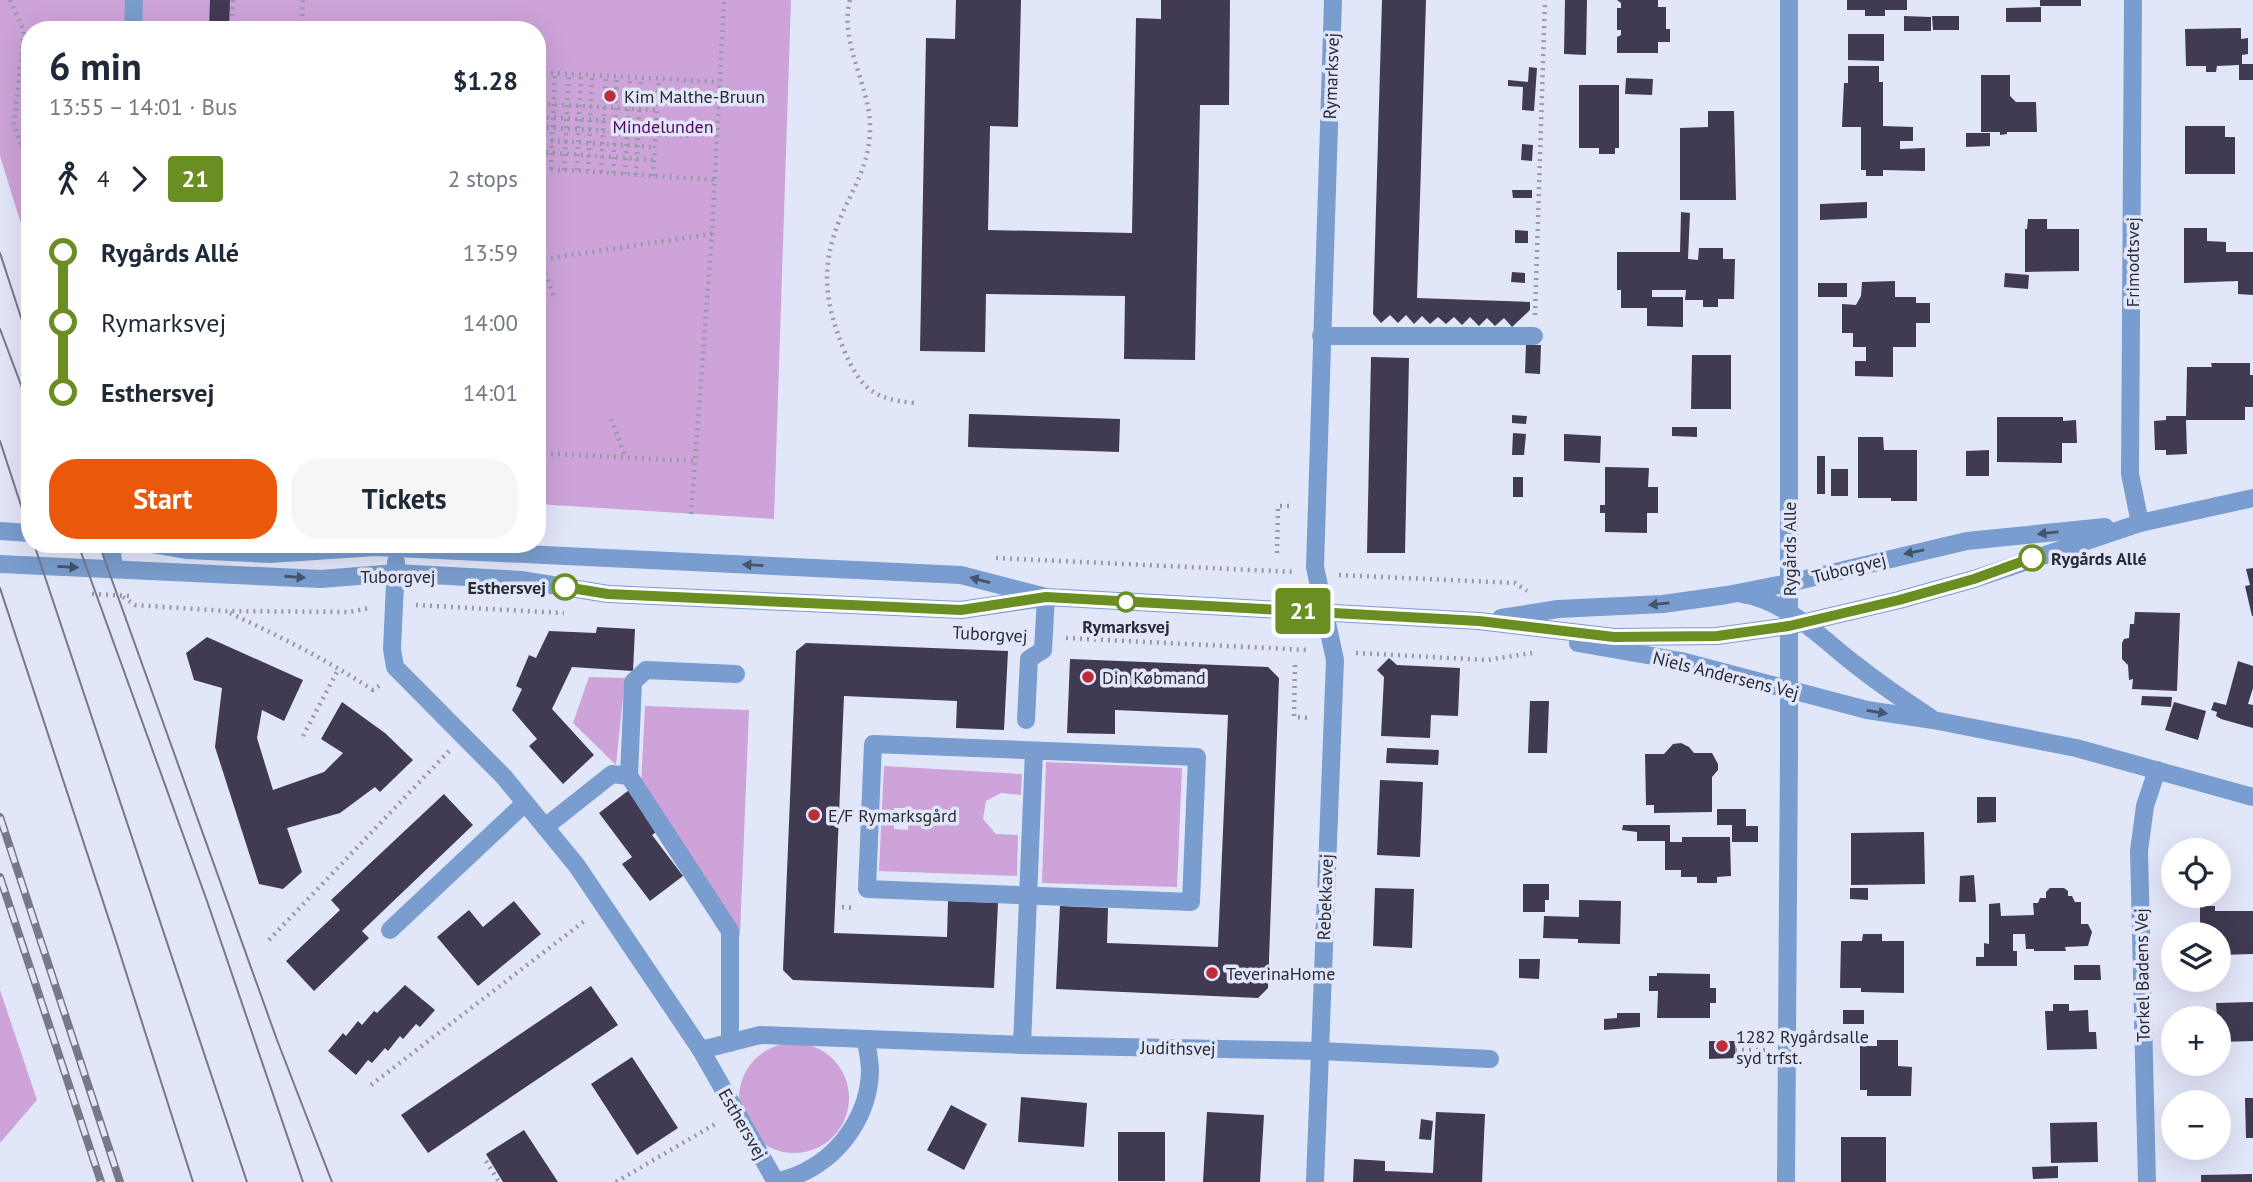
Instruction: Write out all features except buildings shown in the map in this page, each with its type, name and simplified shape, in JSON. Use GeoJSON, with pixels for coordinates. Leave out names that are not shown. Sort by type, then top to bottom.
{"type":"FeatureCollection","features":[{"type":"Feature","properties":{"kind":"street"},"geometry":{"type":"LineString","coordinates":[[133,21],[134,0]]}},
{"type":"Feature","properties":{"kind":"street","name":"Rymarksvej"},"geometry":{"type":"LineString","coordinates":[[1325,612],[1317,573],[1321,336],[1333,0]]}},
{"type":"Feature","properties":{"kind":"street","name":"Rygårds Alle"},"geometry":{"type":"LineString","coordinates":[[1786,1182],[1789,690],[1793,621],[1789,583],[1789,0]]}},
{"type":"Feature","properties":{"kind":"street","name":"Frimodtsvej"},"geometry":{"type":"LineString","coordinates":[[2133,0],[2130,474],[2140,523]]}},
{"type":"Feature","properties":{"kind":"street"},"geometry":{"type":"LineString","coordinates":[[1321,336],[1534,336]]}},
{"type":"Feature","properties":{"kind":"street","name":"Tuborgvej"},"geometry":{"type":"LineString","coordinates":[[500,553],[961,575],[1046,597],[1479,621],[1614,637],[1717,636],[1899,600],[1974,579],[2140,523],[2253,498]]}},
{"type":"Feature","properties":{"kind":"street","name":"Tuborgvej"},"geometry":{"type":"LineString","coordinates":[[1479,621],[1558,609],[1663,604],[1735,594],[1967,541],[2140,523]]}},
{"type":"Feature","properties":{"kind":"street"},"geometry":{"type":"LineString","coordinates":[[0,531],[21,532]]}},
{"type":"Feature","properties":{"kind":"street"},"geometry":{"type":"LineString","coordinates":[[112,553],[114,569]]}},
{"type":"Feature","properties":{"kind":"street","name":"Tuborgvej"},"geometry":{"type":"LineString","coordinates":[[247,553],[309,553]]}},
{"type":"Feature","properties":{"kind":"street"},"geometry":{"type":"LineString","coordinates":[[395,553],[392,659],[400,674]]}},
{"type":"Feature","properties":{"kind":"street","name":"Tuborgvej"},"geometry":{"type":"LineString","coordinates":[[0,564],[321,579],[396,573],[521,580],[608,594],[961,610],[1046,597]]}},
{"type":"Feature","properties":{"kind":"street","name":"Niels Andersens Vej"},"geometry":{"type":"LineString","coordinates":[[1735,594],[1763,599],[1933,720]]}},
{"type":"Feature","properties":{"kind":"street"},"geometry":{"type":"LineString","coordinates":[[1026,720],[1029,659],[1043,650],[1046,597]]}},
{"type":"Feature","properties":{"kind":"street","name":"Rebekkavej"},"geometry":{"type":"LineString","coordinates":[[1315,1182],[1335,660],[1325,612]]}},
{"type":"Feature","properties":{"kind":"street","name":"Niels Andersens Vej"},"geometry":{"type":"LineString","coordinates":[[1479,621],[1611,650],[1681,661],[1867,710],[2076,748],[2253,797]]}},
{"type":"Feature","properties":{"kind":"street"},"geometry":{"type":"LineString","coordinates":[[730,1043],[730,931],[629,776],[633,682],[646,670],[736,674]]}},
{"type":"Feature","properties":{"kind":"street","name":"Esthersvej"},"geometry":{"type":"LineString","coordinates":[[400,674],[504,777],[577,866],[701,1050],[776,1182]]}},
{"type":"Feature","properties":{"kind":"street"},"geometry":{"type":"LineString","coordinates":[[873,744],[1197,757],[1191,902],[1028,896],[867,890],[873,744]]}},
{"type":"Feature","properties":{"kind":"street"},"geometry":{"type":"LineString","coordinates":[[1022,1045],[1034,751]]}},
{"type":"Feature","properties":{"kind":"street","name":"Torkel Badens Vej"},"geometry":{"type":"LineString","coordinates":[[2147,1182],[2139,851],[2145,806],[2157,770]]}},
{"type":"Feature","properties":{"kind":"street"},"geometry":{"type":"LineString","coordinates":[[545,827],[612,774],[629,776]]}},
{"type":"Feature","properties":{"kind":"street"},"geometry":{"type":"LineString","coordinates":[[390,930],[525,803]]}},
{"type":"Feature","properties":{"kind":"street","name":"Judithsvej"},"geometry":{"type":"LineString","coordinates":[[701,1050],[761,1035],[1022,1045],[1319,1051],[1490,1059]]}},
{"type":"Feature","properties":{"kind":"street"},"geometry":{"type":"LineString","coordinates":[[776,1182],[806,1172],[832,1154],[852,1130],[867,1091],[870,1070],[866,1039]]}},
{"type":"Feature","properties":{"kind":"path"},"geometry":{"type":"LineString","coordinates":[[10,0],[21,24]]}},
{"type":"Feature","properties":{"kind":"path"},"geometry":{"type":"LineString","coordinates":[[232,21],[233,0]]}},
{"type":"Feature","properties":{"kind":"path"},"geometry":{"type":"LineString","coordinates":[[302,21],[303,0]]}},
{"type":"Feature","properties":{"kind":"path"},"geometry":{"type":"LineString","coordinates":[[691,514],[712,234],[724,0]]}},
{"type":"Feature","properties":{"kind":"path"},"geometry":{"type":"LineString","coordinates":[[850,0],[847,21],[870,123],[868,149],[859,182],[840,220],[827,257],[831,317],[854,372],[865,387],[876,396],[914,404]]}},
{"type":"Feature","properties":{"kind":"path"},"geometry":{"type":"LineString","coordinates":[[1534,336],[1545,0]]}},
{"type":"Feature","properties":{"kind":"path"},"geometry":{"type":"LineString","coordinates":[[21,59],[14,123],[21,145]]}},
{"type":"Feature","properties":{"kind":"path"},"geometry":{"type":"LineString","coordinates":[[546,72],[719,82]]}},
{"type":"Feature","properties":{"kind":"path"},"geometry":{"type":"LineString","coordinates":[[551,169],[555,73]]}},
{"type":"Feature","properties":{"kind":"path"},"geometry":{"type":"LineString","coordinates":[[564,170],[569,74]]}},
{"type":"Feature","properties":{"kind":"path"},"geometry":{"type":"LineString","coordinates":[[577,170],[581,74]]}},
{"type":"Feature","properties":{"kind":"path"},"geometry":{"type":"LineString","coordinates":[[589,171],[592,75]]}},
{"type":"Feature","properties":{"kind":"path"},"geometry":{"type":"LineString","coordinates":[[601,172],[606,76]]}},
{"type":"Feature","properties":{"kind":"path"},"geometry":{"type":"LineString","coordinates":[[613,173],[617,76]]}},
{"type":"Feature","properties":{"kind":"path"},"geometry":{"type":"LineString","coordinates":[[625,174],[630,77]]}},
{"type":"Feature","properties":{"kind":"path"},"geometry":{"type":"LineString","coordinates":[[636,175],[641,78]]}},
{"type":"Feature","properties":{"kind":"path"},"geometry":{"type":"LineString","coordinates":[[653,176],[659,78]]}},
{"type":"Feature","properties":{"kind":"path"},"geometry":{"type":"LineString","coordinates":[[546,104],[657,110]]}},
{"type":"Feature","properties":{"kind":"path"},"geometry":{"type":"LineString","coordinates":[[546,117],[656,123]]}},
{"type":"Feature","properties":{"kind":"path"},"geometry":{"type":"LineString","coordinates":[[546,127],[691,136]]}},
{"type":"Feature","properties":{"kind":"path"},"geometry":{"type":"LineString","coordinates":[[546,141],[655,147]]}},
{"type":"Feature","properties":{"kind":"path"},"geometry":{"type":"LineString","coordinates":[[546,153],[654,159]]}},
{"type":"Feature","properties":{"kind":"path"},"geometry":{"type":"LineString","coordinates":[[546,169],[715,180]]}},
{"type":"Feature","properties":{"kind":"path"},"geometry":{"type":"LineString","coordinates":[[546,259],[712,234]]}},
{"type":"Feature","properties":{"kind":"path"},"geometry":{"type":"LineString","coordinates":[[546,278],[555,300]]}},
{"type":"Feature","properties":{"kind":"path"},"geometry":{"type":"LineString","coordinates":[[611,419],[625,456]]}},
{"type":"Feature","properties":{"kind":"path"},"geometry":{"type":"LineString","coordinates":[[546,453],[695,461]]}},
{"type":"Feature","properties":{"kind":"path"},"geometry":{"type":"LineString","coordinates":[[1277,553],[1278,515]]}},
{"type":"Feature","properties":{"kind":"path"},"geometry":{"type":"LineString","coordinates":[[982,557],[1515,583],[1558,609]]}},
{"type":"Feature","properties":{"kind":"path","name":"Tuborgvej"},"geometry":{"type":"LineString","coordinates":[[122,597],[135,605],[226,611],[349,612],[393,603],[573,613]]}},
{"type":"Feature","properties":{"kind":"path"},"geometry":{"type":"LineString","coordinates":[[226,611],[282,637],[373,690],[400,674]]}},
{"type":"Feature","properties":{"kind":"path","name":"Tuborgvej"},"geometry":{"type":"LineString","coordinates":[[974,634],[1487,660],[1536,652]]}},
{"type":"Feature","properties":{"kind":"path"},"geometry":{"type":"LineString","coordinates":[[1294,708],[1295,665]]}},
{"type":"Feature","properties":{"kind":"path"},"geometry":{"type":"LineString","coordinates":[[303,736],[339,668]]}},
{"type":"Feature","properties":{"kind":"path"},"geometry":{"type":"LineString","coordinates":[[268,940],[439,762]]}},
{"type":"Feature","properties":{"kind":"path"},"geometry":{"type":"LineString","coordinates":[[842,907],[855,908]]}},
{"type":"Feature","properties":{"kind":"path"},"geometry":{"type":"LineString","coordinates":[[371,1085],[569,932]]}},
{"type":"Feature","properties":{"kind":"path"},"geometry":{"type":"LineString","coordinates":[[1735,1050],[1786,1050]]}},
{"type":"Feature","properties":{"kind":"path"},"geometry":{"type":"LineString","coordinates":[[616,1182],[736,1111]]}},
{"type":"Feature","properties":{"kind":"path"},"geometry":{"type":"LineString","coordinates":[[486,1161],[499,1182]]}},
{"type":"Feature","properties":{"kind":"green space","name":"Mindelunden"},"geometry":{"type":"Polygon","coordinates":[[[0,0],[791,0],[774,519],[546,505],[546,21],[21,21],[21,224],[0,156],[0,0]]]}},
{"type":"Feature","properties":{"kind":"green space"},"geometry":{"type":"Polygon","coordinates":[[[589,677],[625,678],[616,765],[573,723],[589,677]]]}},
{"type":"Feature","properties":{"kind":"green space"},"geometry":{"type":"Polygon","coordinates":[[[645,706],[749,710],[740,936],[641,785],[645,706]]]}},
{"type":"Feature","properties":{"kind":"green space"},"geometry":{"type":"Polygon","coordinates":[[[1046,762],[1182,768],[1177,887],[1042,883],[1046,762]]]}},
{"type":"Feature","properties":{"kind":"green space"},"geometry":{"type":"Polygon","coordinates":[[[884,766],[1022,774],[1021,795],[1001,793],[986,801],[983,819],[996,834],[1018,835],[1017,876],[879,871],[884,766]],[[894,808],[894,829],[908,830],[909,808],[894,808]]]}},
{"type":"Feature","properties":{"kind":"green space"},"geometry":{"type":"Polygon","coordinates":[[[0,990],[37,1100],[0,1143],[0,990]]]}},
{"type":"Feature","properties":{"kind":"green space"},"geometry":{"type":"Polygon","coordinates":[[[794,1043],[815,1047],[833,1059],[845,1077],[849,1098],[845,1119],[833,1137],[815,1149],[794,1153],[773,1149],[755,1137],[743,1119],[739,1098],[743,1077],[755,1059],[773,1047],[794,1043]]]}},
{"type":"Feature","properties":{"kind":"tram line"},"geometry":{"type":"LineString","coordinates":[[0,253],[21,317]]}},
{"type":"Feature","properties":{"kind":"tram line"},"geometry":{"type":"LineString","coordinates":[[0,329],[21,385]]}},
{"type":"Feature","properties":{"kind":"tram line"},"geometry":{"type":"LineString","coordinates":[[0,441],[21,505]]}},
{"type":"Feature","properties":{"kind":"tram line"},"geometry":{"type":"LineString","coordinates":[[37,553],[247,1182]]}},
{"type":"Feature","properties":{"kind":"tram line"},"geometry":{"type":"LineString","coordinates":[[81,553],[207,901],[303,1182]]}},
{"type":"Feature","properties":{"kind":"tram line"},"geometry":{"type":"LineString","coordinates":[[102,553],[277,1040],[332,1182]]}},
{"type":"Feature","properties":{"kind":"tram line"},"geometry":{"type":"LineString","coordinates":[[0,588],[193,1182]]}},
{"type":"Feature","properties":{"kind":"railway"},"geometry":{"type":"LineString","coordinates":[[0,817],[120,1182]]}},
{"type":"Feature","properties":{"kind":"railway"},"geometry":{"type":"LineString","coordinates":[[0,877],[101,1182]]}},
{"type":"Feature","properties":{"kind":"bus line","name":"21"},"geometry":{"type":"LineString","coordinates":[[565,587],[608,594],[961,610],[1046,597],[1479,621],[1614,637],[1668,637],[1717,636],[1789,626],[1899,600],[1974,579],[2032,558]]}},
{"type":"Feature","properties":{"kind":"place","name":"Kim Malthe-Bruun"},"geometry":{"type":"Point","coordinates":[610,96]}},
{"type":"Feature","properties":{"kind":"place","name":"Rygårds Allé"},"geometry":{"type":"Point","coordinates":[2032,558]}},
{"type":"Feature","properties":{"kind":"place","name":"Esthersvej"},"geometry":{"type":"Point","coordinates":[565,587]}},
{"type":"Feature","properties":{"kind":"place","name":"Rymarksvej"},"geometry":{"type":"Point","coordinates":[1126,602]}},
{"type":"Feature","properties":{"kind":"place","name":"Din Købmand"},"geometry":{"type":"Point","coordinates":[1088,677]}},
{"type":"Feature","properties":{"kind":"place","name":"E/F Rymarksgård"},"geometry":{"type":"Point","coordinates":[814,815]}},
{"type":"Feature","properties":{"kind":"place","name":"TeverinaHome"},"geometry":{"type":"Point","coordinates":[1212,973]}},
{"type":"Feature","properties":{"kind":"place","name":"1282 Rygårdsalle syd trfst."},"geometry":{"type":"Point","coordinates":[1722,1046]}}]}
